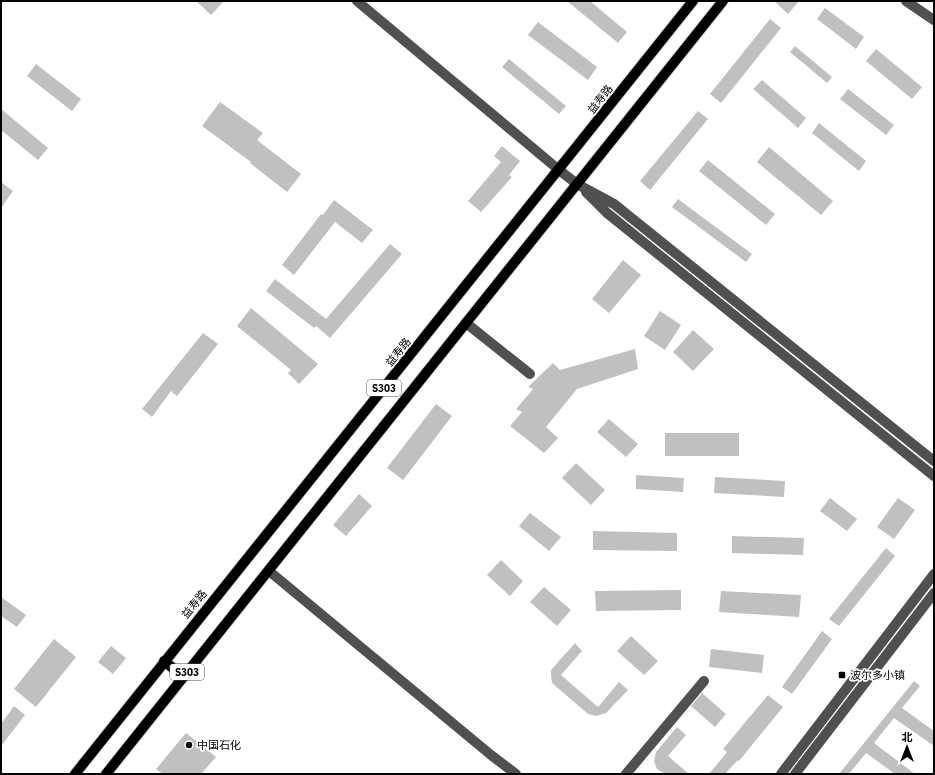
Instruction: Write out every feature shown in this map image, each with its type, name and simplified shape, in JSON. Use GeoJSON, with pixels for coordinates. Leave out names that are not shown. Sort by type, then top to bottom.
{"type":"FeatureCollection","features":[{"type":"Feature","properties":{"kind":"main road","name":"益寿路"},"geometry":{"type":"LineString","coordinates":[[75,774],[693,1]]}},
{"type":"Feature","properties":{"kind":"main road","name":"S303"},"geometry":{"type":"LineString","coordinates":[[106,774],[723,1]]}},
{"type":"Feature","properties":{"kind":"main road"},"geometry":{"type":"LineString","coordinates":[[164,661],[184,676]]}},
{"type":"Feature","properties":{"kind":"street"},"geometry":{"type":"LineString","coordinates":[[357,1],[577,184],[607,213],[934,476]]}},
{"type":"Feature","properties":{"kind":"street"},"geometry":{"type":"LineString","coordinates":[[906,1],[934,20]]}},
{"type":"Feature","properties":{"kind":"street"},"geometry":{"type":"LineString","coordinates":[[577,184],[614,204],[934,461]]}},
{"type":"Feature","properties":{"kind":"street"},"geometry":{"type":"LineString","coordinates":[[466,323],[530,374]]}},
{"type":"Feature","properties":{"kind":"street"},"geometry":{"type":"LineString","coordinates":[[269,571],[516,774]]}},
{"type":"Feature","properties":{"kind":"street"},"geometry":{"type":"LineString","coordinates":[[781,774],[934,574]]}},
{"type":"Feature","properties":{"kind":"street"},"geometry":{"type":"LineString","coordinates":[[796,774],[934,593]]}},
{"type":"Feature","properties":{"kind":"street"},"geometry":{"type":"LineString","coordinates":[[626,774],[704,681]]}},
{"type":"Feature","properties":{"kind":"building"},"geometry":{"type":"Polygon","coordinates":[[[196,1],[224,1],[211,15],[196,1]]]}},
{"type":"Feature","properties":{"kind":"building"},"geometry":{"type":"Polygon","coordinates":[[[567,1],[590,1],[627,32],[618,43],[567,1]]]}},
{"type":"Feature","properties":{"kind":"building"},"geometry":{"type":"Polygon","coordinates":[[[774,1],[799,1],[788,14],[774,1]]]}},
{"type":"Feature","properties":{"kind":"building"},"geometry":{"type":"Polygon","coordinates":[[[825,8],[864,37],[856,49],[817,19],[825,8]]]}},
{"type":"Feature","properties":{"kind":"building"},"geometry":{"type":"Polygon","coordinates":[[[770,19],[781,28],[721,103],[710,94],[770,19]]]}},
{"type":"Feature","properties":{"kind":"building"},"geometry":{"type":"Polygon","coordinates":[[[538,22],[597,67],[588,80],[528,35],[538,22]]]}},
{"type":"Feature","properties":{"kind":"building"},"geometry":{"type":"Polygon","coordinates":[[[795,46],[832,77],[827,83],[790,52],[795,46]]]}},
{"type":"Feature","properties":{"kind":"building"},"geometry":{"type":"Polygon","coordinates":[[[876,49],[922,87],[912,99],[866,61],[876,49]]]}},
{"type":"Feature","properties":{"kind":"building"},"geometry":{"type":"Polygon","coordinates":[[[509,59],[566,106],[559,114],[502,67],[509,59]]]}},
{"type":"Feature","properties":{"kind":"building"},"geometry":{"type":"Polygon","coordinates":[[[36,64],[81,99],[72,111],[27,76],[36,64]]]}},
{"type":"Feature","properties":{"kind":"building"},"geometry":{"type":"Polygon","coordinates":[[[762,80],[806,118],[798,128],[753,89],[762,80]]]}},
{"type":"Feature","properties":{"kind":"building"},"geometry":{"type":"Polygon","coordinates":[[[848,89],[894,125],[886,135],[840,99],[848,89]]]}},
{"type":"Feature","properties":{"kind":"building"},"geometry":{"type":"Polygon","coordinates":[[[220,102],[263,133],[257,140],[301,174],[287,192],[250,163],[251,162],[202,126],[220,102]]]}},
{"type":"Feature","properties":{"kind":"building"},"geometry":{"type":"Polygon","coordinates":[[[1,109],[48,148],[38,160],[1,130],[1,109]]]}},
{"type":"Feature","properties":{"kind":"building"},"geometry":{"type":"Polygon","coordinates":[[[698,111],[708,119],[650,190],[640,181],[698,111]]]}},
{"type":"Feature","properties":{"kind":"building"},"geometry":{"type":"Polygon","coordinates":[[[819,123],[866,161],[859,171],[812,133],[819,123]]]}},
{"type":"Feature","properties":{"kind":"building"},"geometry":{"type":"Polygon","coordinates":[[[502,146],[520,161],[509,175],[512,177],[481,212],[468,201],[501,162],[494,156],[502,146]]]}},
{"type":"Feature","properties":{"kind":"building"},"geometry":{"type":"Polygon","coordinates":[[[769,147],[833,201],[821,215],[757,162],[769,147]]]}},
{"type":"Feature","properties":{"kind":"building"},"geometry":{"type":"Polygon","coordinates":[[[708,160],[775,214],[766,225],[699,171],[708,160]]]}},
{"type":"Feature","properties":{"kind":"building"},"geometry":{"type":"Polygon","coordinates":[[[1,182],[13,191],[1,208],[1,182]]]}},
{"type":"Feature","properties":{"kind":"building"},"geometry":{"type":"Polygon","coordinates":[[[678,199],[752,254],[746,262],[672,207],[678,199]]]}},
{"type":"Feature","properties":{"kind":"building"},"geometry":{"type":"Polygon","coordinates":[[[334,200],[373,230],[362,243],[335,222],[294,275],[282,265],[321,214],[323,215],[334,200]]]}},
{"type":"Feature","properties":{"kind":"building"},"geometry":{"type":"Polygon","coordinates":[[[390,244],[402,254],[330,338],[316,326],[314,328],[266,291],[275,279],[326,319],[390,244]]]}},
{"type":"Feature","properties":{"kind":"building"},"geometry":{"type":"Polygon","coordinates":[[[623,260],[641,275],[609,313],[592,299],[623,260]]]}},
{"type":"Feature","properties":{"kind":"building"},"geometry":{"type":"Polygon","coordinates":[[[251,308],[318,364],[299,384],[288,373],[291,370],[237,326],[251,308]]]}},
{"type":"Feature","properties":{"kind":"building"},"geometry":{"type":"Polygon","coordinates":[[[660,311],[681,325],[665,350],[644,336],[660,311]]]}},
{"type":"Feature","properties":{"kind":"building"},"geometry":{"type":"Polygon","coordinates":[[[693,330],[714,349],[693,371],[673,352],[693,330]]]}},
{"type":"Feature","properties":{"kind":"building"},"geometry":{"type":"Polygon","coordinates":[[[203,333],[218,344],[177,396],[171,391],[152,417],[142,409],[203,333]]]}},
{"type":"Feature","properties":{"kind":"building"},"geometry":{"type":"Polygon","coordinates":[[[635,349],[638,369],[577,389],[546,427],[558,438],[544,453],[510,426],[522,412],[516,409],[533,389],[528,387],[553,363],[560,370],[635,349]]]}},
{"type":"Feature","properties":{"kind":"building"},"geometry":{"type":"Polygon","coordinates":[[[436,404],[452,416],[403,480],[387,468],[436,404]]]}},
{"type":"Feature","properties":{"kind":"building"},"geometry":{"type":"Polygon","coordinates":[[[609,419],[638,444],[626,457],[597,432],[609,419]]]}},
{"type":"Feature","properties":{"kind":"building"},"geometry":{"type":"Polygon","coordinates":[[[665,433],[739,433],[739,456],[665,456],[665,433]]]}},
{"type":"Feature","properties":{"kind":"building"},"geometry":{"type":"Polygon","coordinates":[[[576,463],[605,490],[591,505],[562,478],[576,463]]]}},
{"type":"Feature","properties":{"kind":"building"},"geometry":{"type":"Polygon","coordinates":[[[636,475],[684,478],[683,492],[636,489],[636,475]]]}},
{"type":"Feature","properties":{"kind":"building"},"geometry":{"type":"Polygon","coordinates":[[[715,477],[785,481],[784,497],[714,493],[715,477]]]}},
{"type":"Feature","properties":{"kind":"building"},"geometry":{"type":"Polygon","coordinates":[[[359,494],[372,506],[346,536],[333,525],[359,494]]]}},
{"type":"Feature","properties":{"kind":"building"},"geometry":{"type":"Polygon","coordinates":[[[830,498],[857,519],[847,531],[820,511],[830,498]]]}},
{"type":"Feature","properties":{"kind":"building"},"geometry":{"type":"Polygon","coordinates":[[[898,498],[915,510],[894,539],[877,527],[898,498]]]}},
{"type":"Feature","properties":{"kind":"building"},"geometry":{"type":"Polygon","coordinates":[[[530,513],[561,537],[549,551],[519,526],[530,513]]]}},
{"type":"Feature","properties":{"kind":"building"},"geometry":{"type":"Polygon","coordinates":[[[593,531],[677,533],[677,551],[593,550],[593,531]]]}},
{"type":"Feature","properties":{"kind":"building"},"geometry":{"type":"Polygon","coordinates":[[[732,536],[804,538],[803,555],[732,553],[732,536]]]}},
{"type":"Feature","properties":{"kind":"building"},"geometry":{"type":"Polygon","coordinates":[[[886,548],[895,556],[839,626],[829,619],[886,548]]]}},
{"type":"Feature","properties":{"kind":"building"},"geometry":{"type":"Polygon","coordinates":[[[501,560],[523,581],[510,596],[487,575],[501,560]]]}},
{"type":"Feature","properties":{"kind":"building"},"geometry":{"type":"Polygon","coordinates":[[[544,587],[571,610],[557,626],[530,602],[544,587]]]}},
{"type":"Feature","properties":{"kind":"building"},"geometry":{"type":"Polygon","coordinates":[[[681,590],[681,610],[596,611],[595,591],[681,590]]]}},
{"type":"Feature","properties":{"kind":"building"},"geometry":{"type":"Polygon","coordinates":[[[721,591],[801,595],[799,617],[719,612],[721,591]]]}},
{"type":"Feature","properties":{"kind":"building"},"geometry":{"type":"Polygon","coordinates":[[[1,597],[26,615],[17,627],[1,616],[1,597]]]}},
{"type":"Feature","properties":{"kind":"building"},"geometry":{"type":"Polygon","coordinates":[[[822,631],[832,639],[792,694],[782,687],[822,631]]]}},
{"type":"Feature","properties":{"kind":"building"},"geometry":{"type":"Polygon","coordinates":[[[631,636],[658,661],[644,675],[617,651],[631,636]]]}},
{"type":"Feature","properties":{"kind":"building"},"geometry":{"type":"Polygon","coordinates":[[[54,639],[76,657],[36,707],[14,689],[54,639]]]}},
{"type":"Feature","properties":{"kind":"building"},"geometry":{"type":"Polygon","coordinates":[[[575,643],[582,651],[561,675],[598,707],[619,682],[628,690],[606,713],[596,716],[588,714],[552,683],[551,670],[575,643]]]}},
{"type":"Feature","properties":{"kind":"building"},"geometry":{"type":"Polygon","coordinates":[[[111,646],[126,658],[113,674],[98,662],[111,646]]]}},
{"type":"Feature","properties":{"kind":"building"},"geometry":{"type":"Polygon","coordinates":[[[711,649],[764,655],[762,673],[709,667],[711,649]]]}},
{"type":"Feature","properties":{"kind":"building"},"geometry":{"type":"Polygon","coordinates":[[[914,681],[920,686],[902,708],[934,731],[934,746],[894,718],[874,743],[915,774],[895,774],[866,753],[849,774],[839,774],[914,681]]]}},
{"type":"Feature","properties":{"kind":"building"},"geometry":{"type":"Polygon","coordinates":[[[702,693],[726,714],[715,727],[691,706],[702,693]]]}},
{"type":"Feature","properties":{"kind":"building"},"geometry":{"type":"Polygon","coordinates":[[[768,695],[783,707],[739,761],[738,760],[725,774],[709,774],[727,752],[723,749],[768,695]]]}},
{"type":"Feature","properties":{"kind":"building"},"geometry":{"type":"Polygon","coordinates":[[[14,706],[25,715],[1,746],[1,724],[14,706]]]}},
{"type":"Feature","properties":{"kind":"building"},"geometry":{"type":"Polygon","coordinates":[[[677,727],[686,735],[668,756],[689,774],[665,774],[657,769],[654,761],[656,752],[677,727]]]}},
{"type":"Feature","properties":{"kind":"building","name":"中国石化"},"geometry":{"type":"Polygon","coordinates":[[[186,733],[216,757],[201,774],[163,774],[156,769],[186,733]]]}},
{"type":"Feature","properties":{"kind":"place","name":"波尔多小镇"},"geometry":{"type":"Point","coordinates":[842,675]}},
{"type":"Feature","properties":{"kind":"place","name":"中国石化"},"geometry":{"type":"Point","coordinates":[189,745]}}]}
